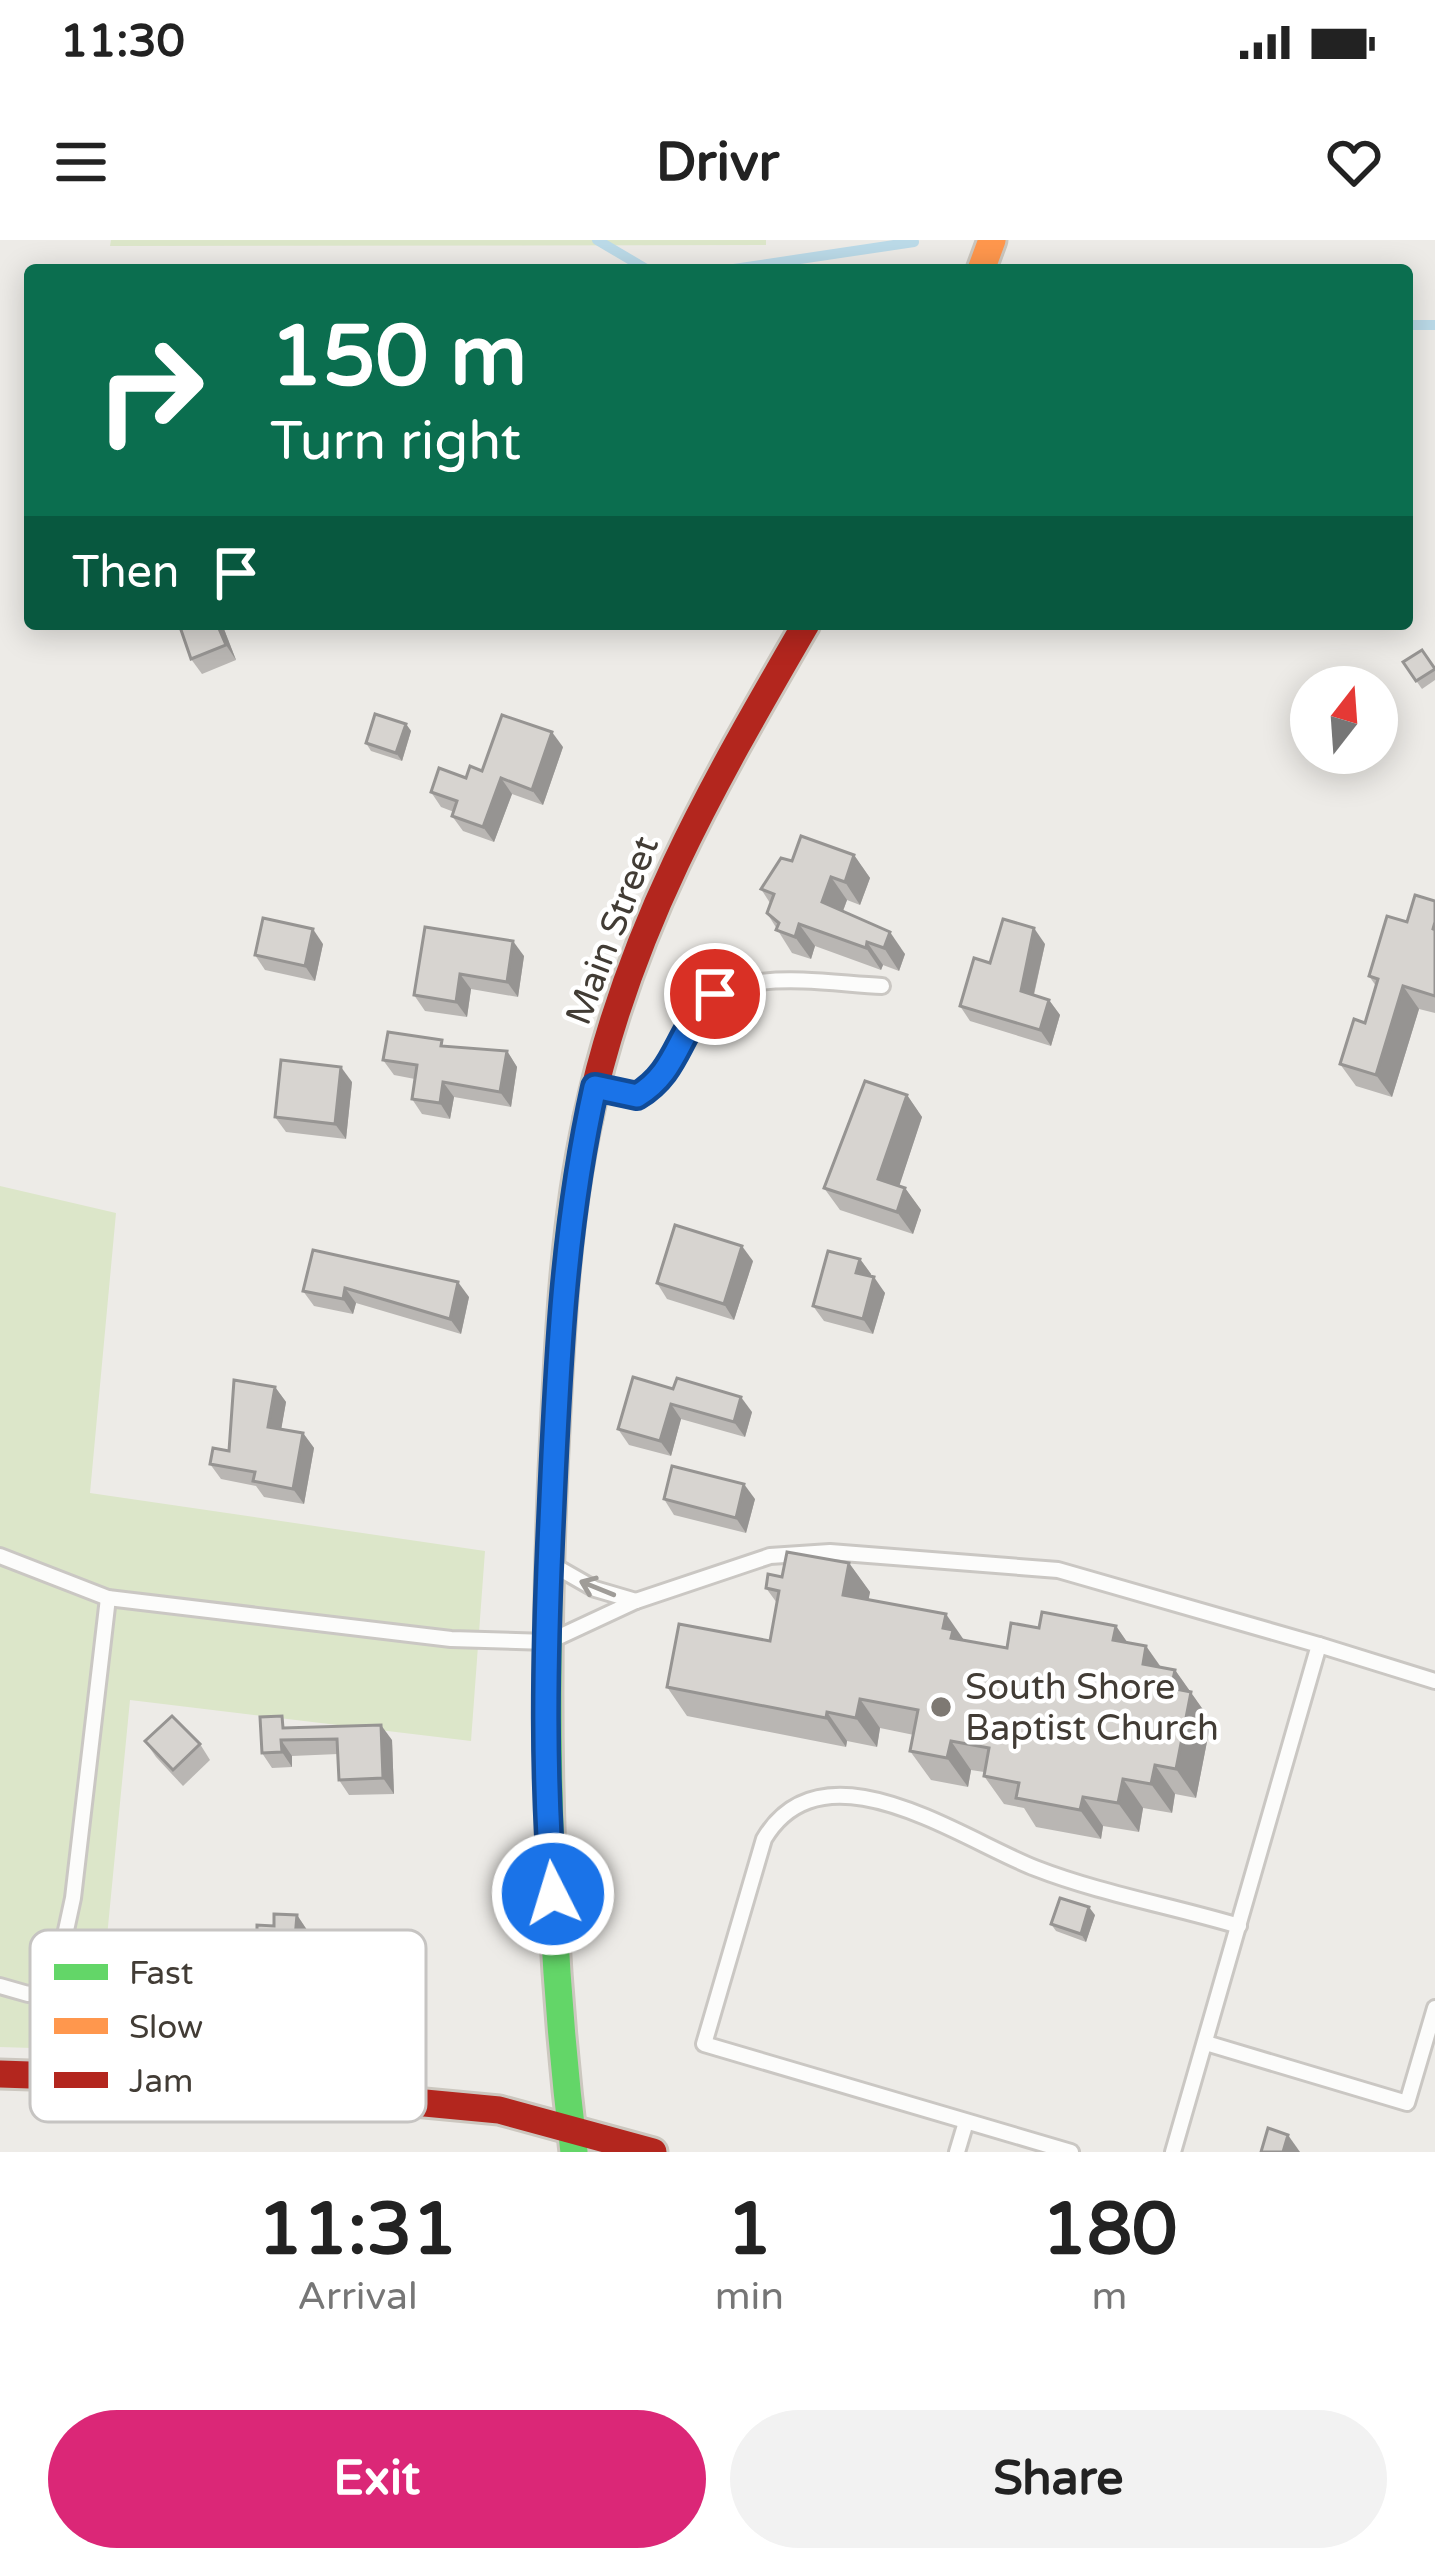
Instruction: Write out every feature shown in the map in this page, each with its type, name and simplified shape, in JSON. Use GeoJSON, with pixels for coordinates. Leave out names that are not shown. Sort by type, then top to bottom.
{"type":"FeatureCollection","features":[{"type":"Feature","properties":{"kind":"main road","name":"Main Street"},"geometry":{"type":"LineString","coordinates":[[572,2141],[556,2009],[547,1818],[549,1563],[563,1286],[595,1087],[618,994],[649,915],[716,779],[803,630]]}},
{"type":"Feature","properties":{"kind":"main road"},"geometry":{"type":"LineString","coordinates":[[0,2074],[30,2076]]}},
{"type":"Feature","properties":{"kind":"main road"},"geometry":{"type":"LineString","coordinates":[[426,2102],[499,2110],[572,2141],[653,2152]]}},
{"type":"Feature","properties":{"kind":"lane"},"geometry":{"type":"LineString","coordinates":[[595,1087],[637,1096],[662,1080],[689,1018],[715,994],[764,982],[882,986]]}},
{"type":"Feature","properties":{"kind":"lane"},"geometry":{"type":"LineString","coordinates":[[0,1556],[108,1598],[451,1639],[548,1642],[636,1601],[770,1556],[830,1552],[1058,1570],[1435,1681]]}},
{"type":"Feature","properties":{"kind":"lane"},"geometry":{"type":"LineString","coordinates":[[549,1563],[595,1589],[636,1601]]}},
{"type":"Feature","properties":{"kind":"lane"},"geometry":{"type":"LineString","coordinates":[[66,1930],[108,1598]]}},
{"type":"Feature","properties":{"kind":"lane"},"geometry":{"type":"LineString","coordinates":[[1173,2152],[1319,1645]]}},
{"type":"Feature","properties":{"kind":"lane"},"geometry":{"type":"LineString","coordinates":[[1071,2152],[704,2044],[764,1839],[791,1804],[812,1795],[862,1800],[951,1825],[1038,1869],[1238,1926]]}},
{"type":"Feature","properties":{"kind":"lane"},"geometry":{"type":"LineString","coordinates":[[0,1986],[30,1994]]}},
{"type":"Feature","properties":{"kind":"lane"},"geometry":{"type":"LineString","coordinates":[[1206,2043],[1407,2103],[1435,2008]]}},
{"type":"Feature","properties":{"kind":"lane"},"geometry":{"type":"LineString","coordinates":[[957,2152],[966,2122]]}},
{"type":"Feature","properties":{"kind":"green space"},"geometry":{"type":"Polygon","coordinates":[[[111,240],[766,240],[766,245],[110,246],[111,240]]]}},
{"type":"Feature","properties":{"kind":"green space"},"geometry":{"type":"Polygon","coordinates":[[[0,1186],[116,1213],[90,1493],[485,1551],[471,1741],[130,1700],[108,1930],[30,1930],[30,2048],[0,2047],[0,1186]]]}},
{"type":"Feature","properties":{"kind":"building"},"geometry":{"type":"Polygon","coordinates":[[[181,630],[220,630],[226,645],[191,659],[181,630]]]}},
{"type":"Feature","properties":{"kind":"building"},"geometry":{"type":"Polygon","coordinates":[[[1422,650],[1435,669],[1416,681],[1403,662],[1422,650]]]}},
{"type":"Feature","properties":{"kind":"building"},"geometry":{"type":"Polygon","coordinates":[[[375,714],[406,724],[396,753],[366,743],[375,714]]]}},
{"type":"Feature","properties":{"kind":"building"},"geometry":{"type":"Polygon","coordinates":[[[502,715],[552,732],[532,790],[501,778],[483,827],[452,816],[457,801],[431,792],[439,768],[466,778],[470,766],[482,771],[502,715]]]}},
{"type":"Feature","properties":{"kind":"building"},"geometry":{"type":"Polygon","coordinates":[[[801,836],[854,855],[845,882],[831,877],[822,902],[890,932],[884,948],[867,942],[866,948],[799,924],[795,937],[776,930],[779,923],[767,913],[774,894],[761,889],[781,858],[792,861],[801,836]]]}},
{"type":"Feature","properties":{"kind":"building"},"geometry":{"type":"Polygon","coordinates":[[[1415,895],[1435,901],[1435,996],[1403,986],[1376,1075],[1340,1064],[1354,1019],[1365,1023],[1378,979],[1369,976],[1387,916],[1407,922],[1415,895]]]}},
{"type":"Feature","properties":{"kind":"building"},"geometry":{"type":"Polygon","coordinates":[[[263,918],[313,929],[305,966],[255,955],[263,918]]]}},
{"type":"Feature","properties":{"kind":"building"},"geometry":{"type":"Polygon","coordinates":[[[1003,919],[1034,928],[1021,991],[1049,1000],[1040,1030],[960,1006],[974,958],[990,963],[1003,919]]]}},
{"type":"Feature","properties":{"kind":"building"},"geometry":{"type":"Polygon","coordinates":[[[425,927],[513,941],[507,982],[460,974],[456,1002],[414,995],[425,927]]]}},
{"type":"Feature","properties":{"kind":"building"},"geometry":{"type":"Polygon","coordinates":[[[388,1032],[442,1040],[441,1046],[507,1051],[500,1092],[443,1082],[440,1103],[412,1099],[417,1065],[383,1060],[388,1032]]]}},
{"type":"Feature","properties":{"kind":"building"},"geometry":{"type":"Polygon","coordinates":[[[281,1060],[341,1067],[335,1124],[275,1117],[281,1060]]]}},
{"type":"Feature","properties":{"kind":"building"},"geometry":{"type":"Polygon","coordinates":[[[865,1081],[907,1095],[878,1179],[905,1188],[897,1212],[824,1188],[865,1081]]]}},
{"type":"Feature","properties":{"kind":"building"},"geometry":{"type":"Polygon","coordinates":[[[675,1225],[742,1246],[724,1304],[657,1283],[675,1225]]]}},
{"type":"Feature","properties":{"kind":"building"},"geometry":{"type":"Polygon","coordinates":[[[313,1250],[458,1282],[450,1319],[345,1288],[343,1299],[303,1291],[313,1250]]]}},
{"type":"Feature","properties":{"kind":"building"},"geometry":{"type":"Polygon","coordinates":[[[828,1251],[860,1259],[856,1273],[874,1277],[863,1319],[813,1306],[828,1251]]]}},
{"type":"Feature","properties":{"kind":"building"},"geometry":{"type":"Polygon","coordinates":[[[633,1377],[673,1389],[677,1378],[741,1397],[734,1422],[671,1404],[660,1441],[618,1429],[633,1377]]]}},
{"type":"Feature","properties":{"kind":"building"},"geometry":{"type":"Polygon","coordinates":[[[234,1380],[275,1387],[268,1427],[303,1433],[293,1489],[253,1481],[255,1472],[210,1464],[213,1448],[229,1451],[234,1380]]]}},
{"type":"Feature","properties":{"kind":"building"},"geometry":{"type":"Polygon","coordinates":[[[672,1466],[744,1484],[736,1518],[664,1499],[672,1466]]]}},
{"type":"Feature","properties":{"kind":"building","name":"South Shore Baptist Church"},"geometry":{"type":"Polygon","coordinates":[[[787,1552],[849,1563],[843,1595],[946,1614],[943,1628],[953,1630],[951,1638],[1007,1648],[1011,1623],[1039,1628],[1042,1612],[1116,1626],[1113,1640],[1146,1646],[1143,1664],[1175,1670],[1171,1688],[1191,1692],[1176,1769],[1155,1765],[1151,1784],[1123,1779],[1118,1803],[1083,1797],[1080,1810],[1016,1798],[1019,1783],[984,1776],[989,1748],[951,1741],[947,1758],[910,1751],[918,1710],[860,1699],[856,1718],[827,1712],[826,1718],[667,1687],[679,1624],[770,1641],[779,1591],[766,1588],[768,1574],[782,1577],[787,1552]]]}},
{"type":"Feature","properties":{"kind":"building"},"geometry":{"type":"Polygon","coordinates":[[[172,1716],[200,1744],[173,1770],[145,1741],[172,1716]]]}},
{"type":"Feature","properties":{"kind":"building"},"geometry":{"type":"Polygon","coordinates":[[[282,1716],[283,1728],[381,1725],[383,1778],[339,1780],[337,1739],[281,1740],[282,1752],[262,1753],[260,1717],[282,1716]]]}},
{"type":"Feature","properties":{"kind":"building"},"geometry":{"type":"Polygon","coordinates":[[[1060,1898],[1089,1907],[1081,1934],[1051,1924],[1060,1898]]]}},
{"type":"Feature","properties":{"kind":"building"},"geometry":{"type":"Polygon","coordinates":[[[274,1914],[297,1915],[296,1930],[257,1930],[257,1925],[274,1926],[274,1914]]]}},
{"type":"Feature","properties":{"kind":"building"},"geometry":{"type":"Polygon","coordinates":[[[1268,2128],[1288,2135],[1283,2152],[1261,2152],[1268,2128]]]}},
{"type":"Feature","properties":{"kind":"waterway"},"geometry":{"type":"LineString","coordinates":[[597,240],[638,264]]}},
{"type":"Feature","properties":{"kind":"waterway"},"geometry":{"type":"LineString","coordinates":[[767,264],[914,242]]}},
{"type":"Feature","properties":{"kind":"waterway"},"geometry":{"type":"LineString","coordinates":[[1413,325],[1435,325]]}},
{"type":"Feature","properties":{"kind":"traffic: fast"},"geometry":{"type":"LineString","coordinates":[[574,2152],[552,1897],[548,1642],[563,1293],[588,1118]]}},
{"type":"Feature","properties":{"kind":"traffic: slow"},"geometry":{"type":"LineString","coordinates":[[983,264],[992,240]]}},
{"type":"Feature","properties":{"kind":"traffic: jam"},"geometry":{"type":"LineString","coordinates":[[588,1118],[625,985],[649,923],[706,802],[803,630]]}},
{"type":"Feature","properties":{"kind":"traffic: jam"},"geometry":{"type":"LineString","coordinates":[[0,2074],[30,2075]]}},
{"type":"Feature","properties":{"kind":"traffic: jam"},"geometry":{"type":"LineString","coordinates":[[426,2103],[499,2110],[653,2152]]}},
{"type":"Feature","properties":{"kind":"place","name":"South Shore Baptist Church"},"geometry":{"type":"Point","coordinates":[941,1707]}},
{"type":"Feature","properties":{"kind":"route"},"geometry":{"type":"LineString","coordinates":[[553,1894],[546,1764],[553,1444],[563,1286],[587,1122],[595,1087],[637,1096],[662,1080],[689,1018],[715,994]]}}]}
